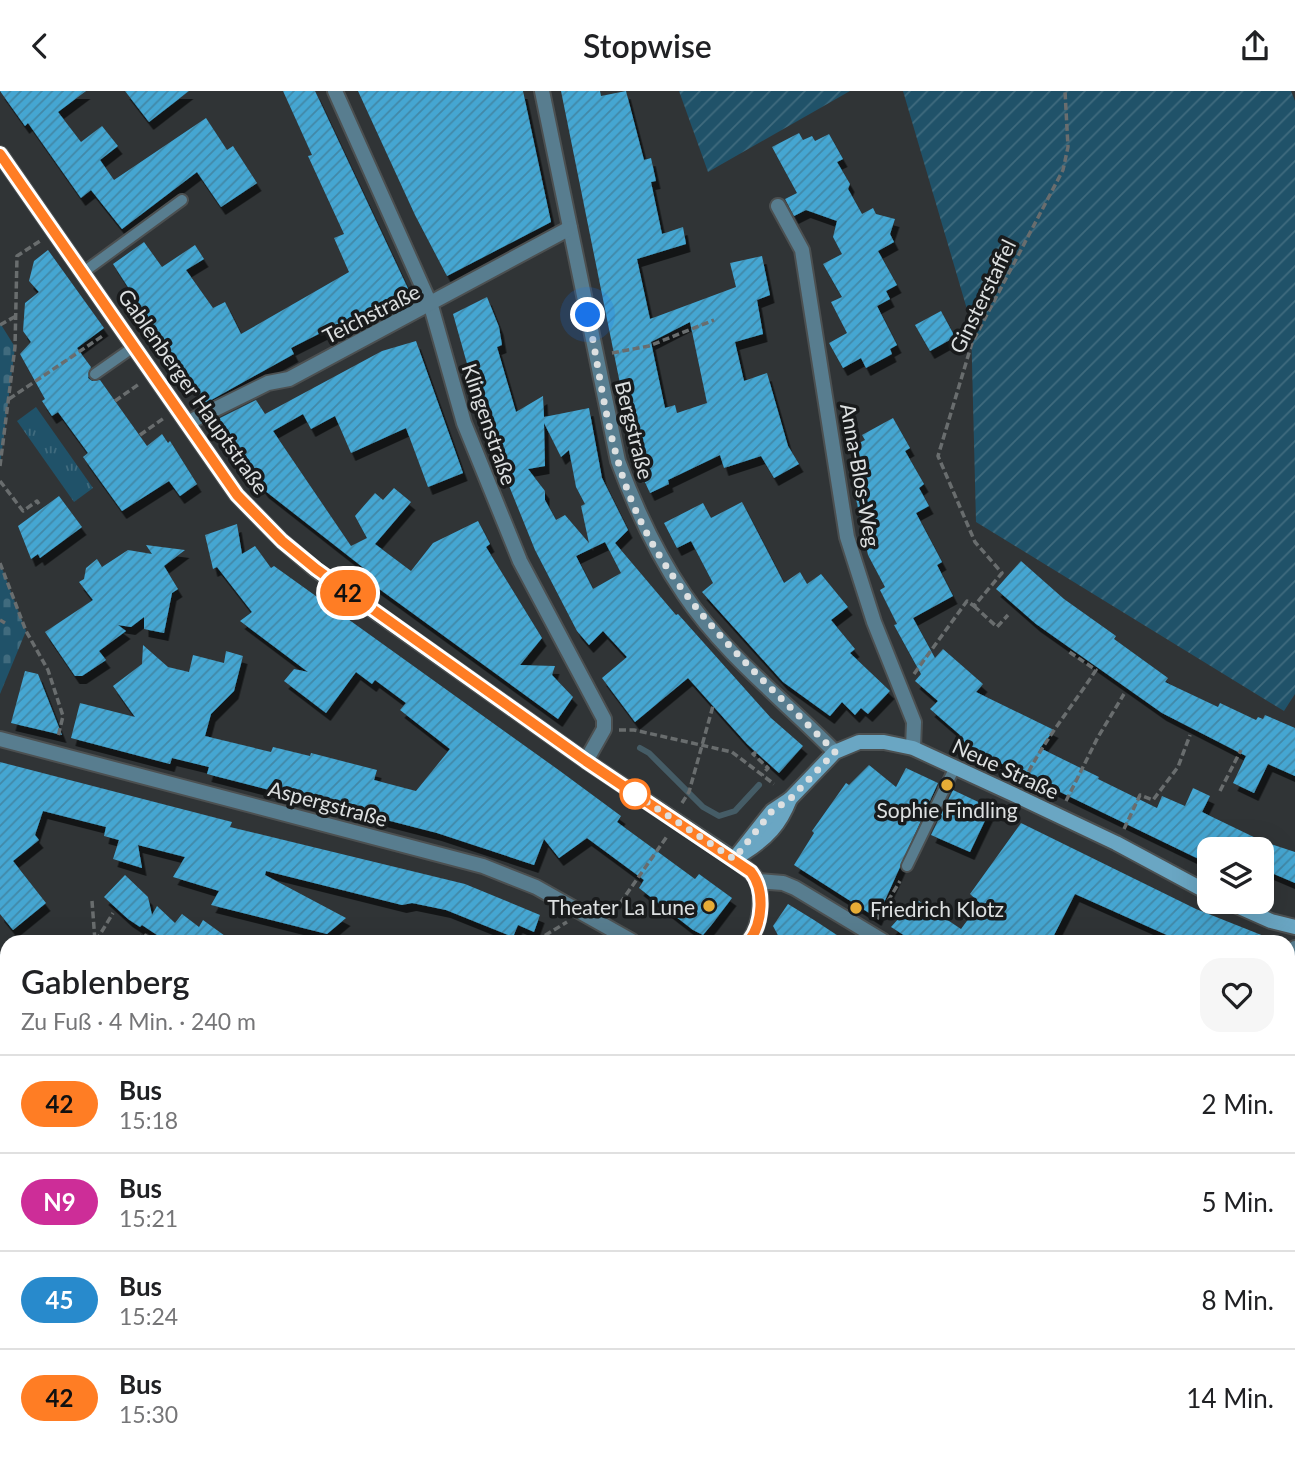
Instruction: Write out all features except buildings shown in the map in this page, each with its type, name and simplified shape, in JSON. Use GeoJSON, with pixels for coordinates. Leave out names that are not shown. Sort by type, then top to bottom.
{"type":"FeatureCollection","features":[{"type":"Feature","properties":{"kind":"street","name":"Klingenstraße"},"geometry":{"type":"LineString","coordinates":[[335,91],[431,306],[464,423],[493,498],[520,561],[604,719],[604,729],[586,761]]}},
{"type":"Feature","properties":{"kind":"street","name":"Bergstraße"},"geometry":{"type":"LineString","coordinates":[[542,91],[618,461],[629,493],[664,563],[685,596],[713,629],[835,752]]}},
{"type":"Feature","properties":{"kind":"street","name":"Gablenberger Hauptstraße"},"geometry":{"type":"LineString","coordinates":[[0,154],[85,271],[176,409],[237,495],[282,541],[316,569],[586,761],[734,859]]}},
{"type":"Feature","properties":{"kind":"street","name":"Anna-Blos-Weg"},"geometry":{"type":"LineString","coordinates":[[778,206],[802,250],[847,537],[874,622],[914,722],[913,748]]}},
{"type":"Feature","properties":{"kind":"street","name":"Teichstraße"},"geometry":{"type":"LineString","coordinates":[[187,423],[268,383],[289,379],[431,306],[570,228]]}},
{"type":"Feature","properties":{"kind":"street","name":"Aspergstraße"},"geometry":{"type":"LineString","coordinates":[[0,739],[483,866],[536,887],[621,935]]}},
{"type":"Feature","properties":{"kind":"street","name":"Neue Straße"},"geometry":{"type":"LineString","coordinates":[[734,859],[772,811],[790,799],[835,752],[859,742],[884,742],[913,748],[1059,815],[1197,887]]}},
{"type":"Feature","properties":{"kind":"street"},"geometry":{"type":"LineString","coordinates":[[734,859],[757,881],[760,899],[753,935]]}},
{"type":"Feature","properties":{"kind":"street"},"geometry":{"type":"LineString","coordinates":[[757,881],[783,883],[795,888],[872,935]]}},
{"type":"Feature","properties":{"kind":"street"},"geometry":{"type":"LineString","coordinates":[[1260,914],[1295,927]]}},
{"type":"Feature","properties":{"kind":"lane"},"geometry":{"type":"LineString","coordinates":[[85,271],[183,200]]}},
{"type":"Feature","properties":{"kind":"lane"},"geometry":{"type":"LineString","coordinates":[[95,374],[135,346]]}},
{"type":"Feature","properties":{"kind":"lane"},"geometry":{"type":"LineString","coordinates":[[907,866],[955,767]]}},
{"type":"Feature","properties":{"kind":"path","name":"Ginsterstaffel"},"geometry":{"type":"LineString","coordinates":[[916,671],[967,601],[974,606],[1002,573],[975,543],[938,456],[972,343],[1063,170],[1068,147],[1065,91]]}},
{"type":"Feature","properties":{"kind":"path"},"geometry":{"type":"LineString","coordinates":[[0,466],[16,316],[17,256],[56,230]]}},
{"type":"Feature","properties":{"kind":"path"},"geometry":{"type":"LineString","coordinates":[[0,325],[16,316]]}},
{"type":"Feature","properties":{"kind":"path"},"geometry":{"type":"LineString","coordinates":[[596,356],[649,346],[714,320]]}},
{"type":"Feature","properties":{"kind":"path"},"geometry":{"type":"LineString","coordinates":[[8,400],[120,324]]}},
{"type":"Feature","properties":{"kind":"path"},"geometry":{"type":"LineString","coordinates":[[115,401],[153,373]]}},
{"type":"Feature","properties":{"kind":"path"},"geometry":{"type":"LineString","coordinates":[[140,435],[176,409]]}},
{"type":"Feature","properties":{"kind":"path"},"geometry":{"type":"LineString","coordinates":[[0,481],[23,511],[37,501],[39,504]]}},
{"type":"Feature","properties":{"kind":"path"},"geometry":{"type":"LineString","coordinates":[[0,563],[26,631],[48,670],[63,716],[54,753]]}},
{"type":"Feature","properties":{"kind":"path"},"geometry":{"type":"LineString","coordinates":[[974,606],[997,627],[1008,615]]}},
{"type":"Feature","properties":{"kind":"path"},"geometry":{"type":"LineString","coordinates":[[0,620],[5,623]]}},
{"type":"Feature","properties":{"kind":"path"},"geometry":{"type":"LineString","coordinates":[[1017,796],[1038,752],[1063,721],[1096,670],[1068,651]]}},
{"type":"Feature","properties":{"kind":"path"},"geometry":{"type":"LineString","coordinates":[[1059,815],[1098,737],[1124,694]]}},
{"type":"Feature","properties":{"kind":"path"},"geometry":{"type":"LineString","coordinates":[[682,803],[713,706]]}},
{"type":"Feature","properties":{"kind":"path"},"geometry":{"type":"LineString","coordinates":[[631,731],[732,752],[752,771],[774,785]]}},
{"type":"Feature","properties":{"kind":"path"},"geometry":{"type":"LineString","coordinates":[[1116,843],[1140,795],[1153,800],[1172,778],[1190,735]]}},
{"type":"Feature","properties":{"kind":"path"},"geometry":{"type":"LineString","coordinates":[[1220,791],[1241,750]]}},
{"type":"Feature","properties":{"kind":"path"},"geometry":{"type":"LineString","coordinates":[[756,752],[753,754],[768,768],[762,775]]}},
{"type":"Feature","properties":{"kind":"path"},"geometry":{"type":"LineString","coordinates":[[626,896],[678,822]]}},
{"type":"Feature","properties":{"kind":"path"},"geometry":{"type":"LineString","coordinates":[[869,933],[907,866]]}},
{"type":"Feature","properties":{"kind":"path"},"geometry":{"type":"LineString","coordinates":[[93,901],[96,935]]}},
{"type":"Feature","properties":{"kind":"path"},"geometry":{"type":"LineString","coordinates":[[100,935],[113,913]]}},
{"type":"Feature","properties":{"kind":"path"},"geometry":{"type":"LineString","coordinates":[[547,935],[558,929]]}},
{"type":"Feature","properties":{"kind":"green space"},"geometry":{"type":"Polygon","coordinates":[[[679,91],[850,91],[708,172],[679,91]]]}},
{"type":"Feature","properties":{"kind":"green space"},"geometry":{"type":"Polygon","coordinates":[[[903,91],[1291,91],[1295,101],[1295,694],[1284,711],[976,522],[971,323],[903,91]]]}},
{"type":"Feature","properties":{"kind":"green space"},"geometry":{"type":"Polygon","coordinates":[[[0,323],[15,347],[0,466],[0,323]]]}},
{"type":"Feature","properties":{"kind":"green space"},"geometry":{"type":"Polygon","coordinates":[[[36,407],[93,488],[74,502],[17,421],[36,407]]]}},
{"type":"Feature","properties":{"kind":"green space"},"geometry":{"type":"Polygon","coordinates":[[[0,563],[26,631],[0,694],[0,563]]]}},
{"type":"Feature","properties":{"kind":"waterway"},"geometry":{"type":"LineString","coordinates":[[640,748],[649,753],[703,807],[719,816],[735,811],[759,785]]}},
{"type":"Feature","properties":{"kind":"bus line","name":"42"},"geometry":{"type":"LineString","coordinates":[[0,154],[85,271],[176,409],[237,495],[255,514],[316,569],[586,761],[751,872],[757,881],[760,899],[753,935]]}},
{"type":"Feature","properties":{"kind":"place","name":"Sophie Findling"},"geometry":{"type":"Point","coordinates":[947,785]}},
{"type":"Feature","properties":{"kind":"place","name":"Theater La Lune"},"geometry":{"type":"Point","coordinates":[709,906]}},
{"type":"Feature","properties":{"kind":"place","name":"Friedrich Klotz"},"geometry":{"type":"Point","coordinates":[856,908]}},
{"type":"Feature","properties":{"kind":"route"},"geometry":{"type":"LineString","coordinates":[[588,315],[618,461],[629,493],[664,563],[685,596],[713,629],[751,671],[835,752],[790,799],[772,811],[734,859],[635,794]]}}]}
